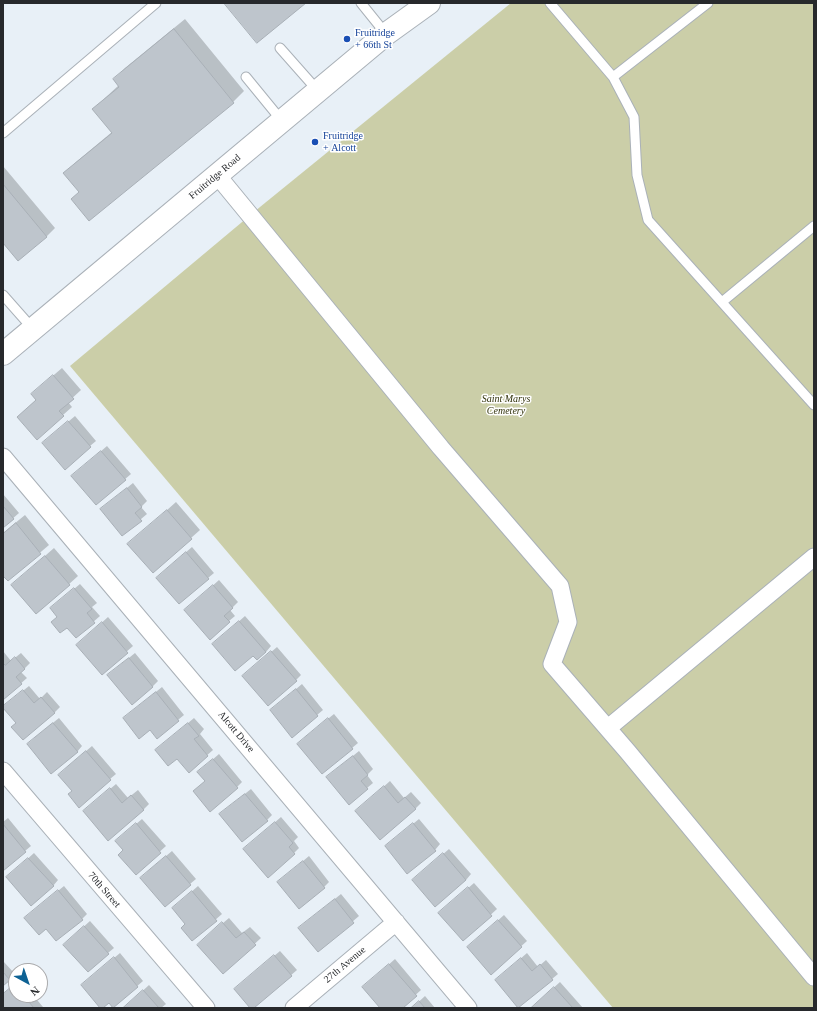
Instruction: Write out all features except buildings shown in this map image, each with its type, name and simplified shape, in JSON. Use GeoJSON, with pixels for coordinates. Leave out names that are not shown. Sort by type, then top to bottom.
{"type":"FeatureCollection","features":[{"type":"Feature","properties":{"kind":"main road","name":"Fruitridge Road"},"geometry":{"type":"LineString","coordinates":[[3,354],[386,34],[429,3]]}},
{"type":"Feature","properties":{"kind":"street"},"geometry":{"type":"LineString","coordinates":[[217,175],[441,448],[560,586],[568,622],[552,664],[608,728],[814,977]]}},
{"type":"Feature","properties":{"kind":"street","name":"Alcott Drive"},"geometry":{"type":"LineString","coordinates":[[3,457],[468,1008]]}},
{"type":"Feature","properties":{"kind":"street"},"geometry":{"type":"LineString","coordinates":[[608,728],[814,557]]}},
{"type":"Feature","properties":{"kind":"street","name":"70th Street"},"geometry":{"type":"LineString","coordinates":[[3,771],[206,1008]]}},
{"type":"Feature","properties":{"kind":"street","name":"27th Avenue"},"geometry":{"type":"LineString","coordinates":[[294,1008],[396,922]]}},
{"type":"Feature","properties":{"kind":"lane"},"geometry":{"type":"LineString","coordinates":[[3,133],[156,3]]}},
{"type":"Feature","properties":{"kind":"lane"},"geometry":{"type":"LineString","coordinates":[[361,3],[386,34]]}},
{"type":"Feature","properties":{"kind":"lane"},"geometry":{"type":"LineString","coordinates":[[550,3],[613,77],[634,117],[637,176],[648,220],[814,405]]}},
{"type":"Feature","properties":{"kind":"lane"},"geometry":{"type":"LineString","coordinates":[[613,77],[708,3]]}},
{"type":"Feature","properties":{"kind":"lane"},"geometry":{"type":"LineString","coordinates":[[280,48],[318,91]]}},
{"type":"Feature","properties":{"kind":"lane"},"geometry":{"type":"LineString","coordinates":[[246,77],[282,121]]}},
{"type":"Feature","properties":{"kind":"lane"},"geometry":{"type":"LineString","coordinates":[[722,302],[814,226]]}},
{"type":"Feature","properties":{"kind":"lane"},"geometry":{"type":"LineString","coordinates":[[3,295],[33,329]]}},
{"type":"Feature","properties":{"kind":"green space","name":"Saint Marys Cemetery"},"geometry":{"type":"Polygon","coordinates":[[[511,3],[814,3],[814,1008],[613,1008],[70,366],[260,207],[511,3]]]}},
{"type":"Feature","properties":{"kind":"place","name":"Fruitridge + 66th St"},"geometry":{"type":"Point","coordinates":[347,39]}},
{"type":"Feature","properties":{"kind":"place","name":"Fruitridge + Alcott"},"geometry":{"type":"Point","coordinates":[315,142]}}]}
